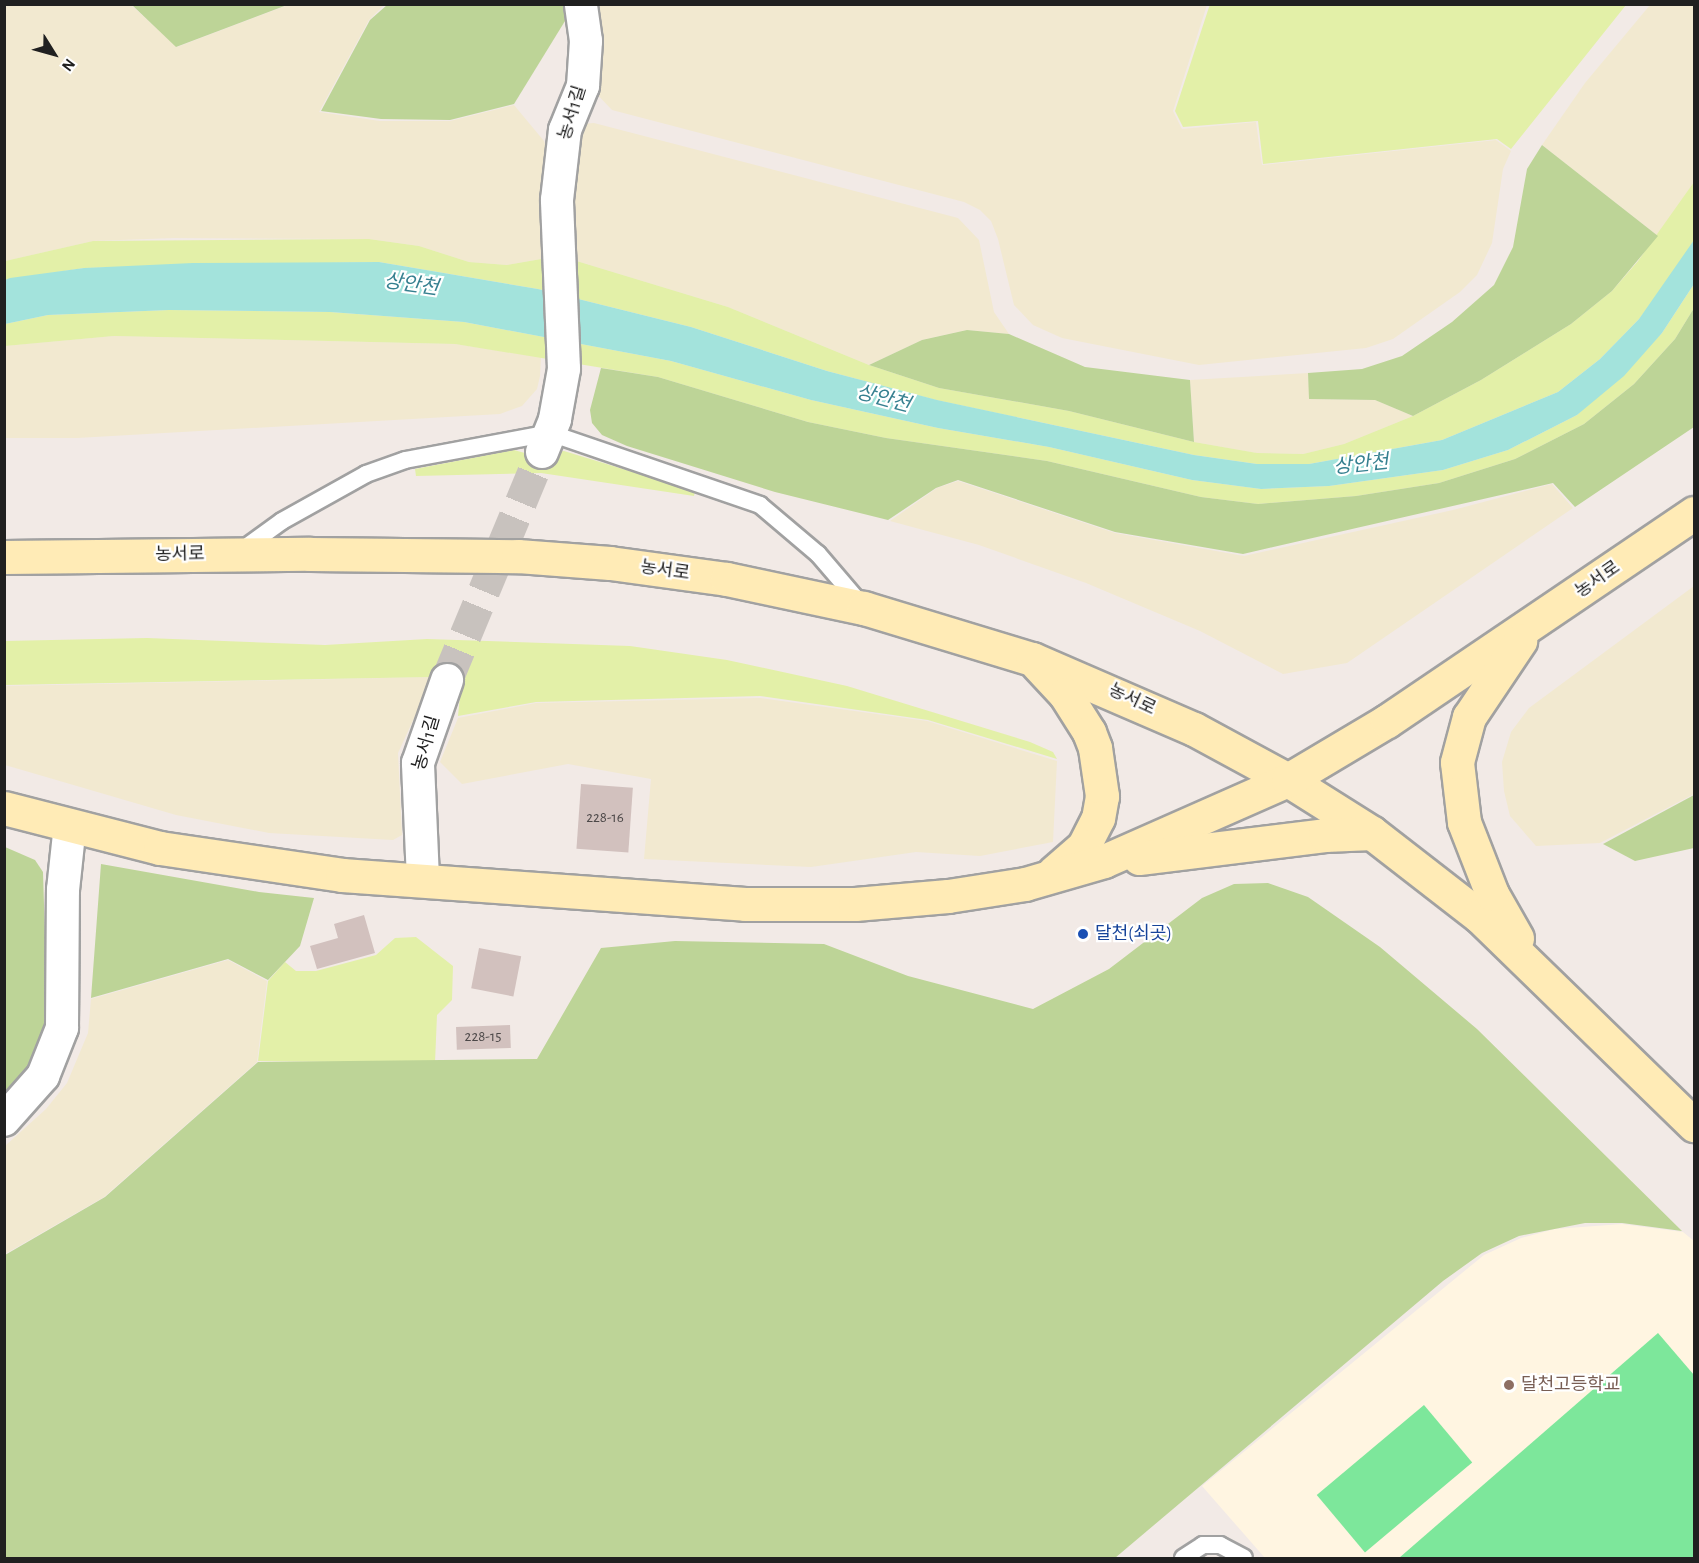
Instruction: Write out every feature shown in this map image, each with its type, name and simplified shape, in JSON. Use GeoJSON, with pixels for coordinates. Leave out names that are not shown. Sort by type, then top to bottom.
{"type":"FeatureCollection","features":[{"type":"Feature","properties":{"kind":"street","name":"농서1길"},"geometry":{"type":"LineString","coordinates":[[546,442],[564,369],[559,166],[565,130],[583,86],[586,40],[581,4]]}},
{"type":"Feature","properties":{"kind":"street","name":"농서로"},"geometry":{"type":"LineString","coordinates":[[4,808],[160,849],[269,867],[756,904],[855,904],[948,896],[1044,878],[1104,861],[1288,780],[1387,721],[1530,627],[1695,513]]}},
{"type":"Feature","properties":{"kind":"street","name":"농서로"},"geometry":{"type":"LineString","coordinates":[[4,557],[518,556],[610,563],[727,579],[864,608],[1032,659],[1194,729],[1288,780]]}},
{"type":"Feature","properties":{"kind":"street"},"geometry":{"type":"LineString","coordinates":[[1530,627],[1469,717],[1457,762],[1457,792],[1477,860],[1503,915],[1535,967]]}},
{"type":"Feature","properties":{"kind":"street"},"geometry":{"type":"LineString","coordinates":[[1032,659],[1065,694],[1089,732],[1095,748],[1102,796],[1098,818],[1084,846],[1068,863],[1044,878]]}},
{"type":"Feature","properties":{"kind":"street","name":"농서1길"},"geometry":{"type":"LineString","coordinates":[[423,879],[418,763],[447,680]]}},
{"type":"Feature","properties":{"kind":"street"},"geometry":{"type":"LineString","coordinates":[[1288,780],[1371,833],[1479,916],[1535,967],[1695,1125]]}},
{"type":"Feature","properties":{"kind":"street"},"geometry":{"type":"LineString","coordinates":[[4,1120],[43,1076],[62,1028],[63,890],[70,825]]}},
{"type":"Feature","properties":{"kind":"street"},"geometry":{"type":"LineString","coordinates":[[1104,861],[1325,835],[1371,833]]}},
{"type":"Feature","properties":{"kind":"lane"},"geometry":{"type":"LineString","coordinates":[[237,555],[292,515],[366,474],[405,460],[546,442],[760,505],[818,554],[864,608]]}},
{"type":"Feature","properties":{"kind":"lane"},"geometry":{"type":"LineString","coordinates":[[1183,1558],[1203,1545],[1220,1545],[1244,1558]]}},
{"type":"Feature","properties":{"kind":"shaded area"},"geometry":{"type":"Polygon","coordinates":[[[5,5],[131,5],[177,47],[288,5],[384,5],[369,20],[319,112],[380,121],[450,121],[514,105],[544,141],[550,159],[547,258],[507,265],[469,262],[419,246],[369,239],[174,238],[93,241],[5,261],[5,5]]]}},
{"type":"Feature","properties":{"kind":"shaded area"},"geometry":{"type":"Polygon","coordinates":[[[590,5],[1207,5],[1173,111],[1182,129],[1256,122],[1262,165],[1496,140],[1511,151],[1503,169],[1492,243],[1477,275],[1460,292],[1393,339],[1366,348],[1199,365],[1062,338],[1033,325],[1014,305],[998,239],[991,221],[980,210],[964,202],[612,110],[591,88],[590,5]]]}},
{"type":"Feature","properties":{"kind":"shaded area"},"geometry":{"type":"Polygon","coordinates":[[[1650,5],[1694,5],[1694,182],[1658,236],[1542,145],[1585,83],[1650,5]]]}},
{"type":"Feature","properties":{"kind":"shaded area"},"geometry":{"type":"Polygon","coordinates":[[[594,123],[958,218],[979,240],[994,312],[1009,334],[967,330],[922,340],[869,365],[728,307],[570,259],[564,198],[582,124],[594,123]]]}},
{"type":"Feature","properties":{"kind":"shaded area"},"geometry":{"type":"Polygon","coordinates":[[[114,336],[455,344],[541,357],[540,376],[537,389],[522,406],[500,414],[77,438],[5,438],[4,346],[114,336]]]}},
{"type":"Feature","properties":{"kind":"shaded area"},"geometry":{"type":"Polygon","coordinates":[[[1308,373],[1310,399],[1375,400],[1413,416],[1344,444],[1303,454],[1256,453],[1194,442],[1190,380],[1308,373]]]}},
{"type":"Feature","properties":{"kind":"shaded area"},"geometry":{"type":"Polygon","coordinates":[[[958,481],[1115,533],[1244,556],[1453,510],[1552,484],[1573,508],[1347,663],[1283,674],[1200,631],[1086,583],[979,545],[890,521],[937,488],[958,481]]]}},
{"type":"Feature","properties":{"kind":"shaded area"},"geometry":{"type":"Polygon","coordinates":[[[1694,586],[1694,794],[1600,843],[1536,846],[1510,816],[1504,791],[1502,762],[1511,732],[1529,708],[1694,586]]]}},
{"type":"Feature","properties":{"kind":"shaded area"},"geometry":{"type":"Polygon","coordinates":[[[433,677],[398,753],[402,835],[393,840],[269,833],[176,815],[5,765],[4,686],[433,677]]]}},
{"type":"Feature","properties":{"kind":"shaded area"},"geometry":{"type":"Polygon","coordinates":[[[760,698],[927,721],[1057,761],[1053,842],[980,856],[916,852],[811,867],[644,859],[651,779],[568,764],[462,784],[440,762],[458,718],[536,703],[760,698]]]}},
{"type":"Feature","properties":{"kind":"shaded area"},"geometry":{"type":"Polygon","coordinates":[[[228,960],[267,981],[257,1062],[104,1197],[5,1254],[5,1146],[46,1109],[67,1083],[88,1033],[91,999],[228,960]]]}},
{"type":"Feature","properties":{"kind":"shaded area","name":"달천고등학교"},"geometry":{"type":"Polygon","coordinates":[[[1622,1224],[1683,1232],[1694,1241],[1694,1558],[1265,1558],[1202,1486],[1484,1255],[1521,1238],[1555,1229],[1622,1224]]]}},
{"type":"Feature","properties":{"kind":"green space"},"geometry":{"type":"Polygon","coordinates":[[[1210,4],[1626,5],[1511,149],[1497,139],[1263,164],[1258,121],[1183,127],[1175,111],[1210,4]]]}},
{"type":"Feature","properties":{"kind":"green space"},"geometry":{"type":"Polygon","coordinates":[[[132,5],[287,5],[176,47],[132,5]]]}},
{"type":"Feature","properties":{"kind":"green space"},"geometry":{"type":"Polygon","coordinates":[[[387,5],[563,5],[565,21],[514,104],[450,120],[381,119],[321,111],[370,20],[387,5]]]}},
{"type":"Feature","properties":{"kind":"green space"},"geometry":{"type":"Polygon","coordinates":[[[1542,145],[1658,236],[1612,291],[1571,324],[1481,380],[1413,416],[1375,400],[1309,399],[1308,373],[1362,369],[1402,356],[1452,322],[1494,285],[1513,247],[1527,169],[1542,145]]]}},
{"type":"Feature","properties":{"kind":"green space"},"geometry":{"type":"Polygon","coordinates":[[[1694,182],[1694,240],[1676,272],[1639,319],[1600,359],[1558,392],[1442,440],[1309,464],[1257,464],[1194,455],[936,400],[827,371],[691,327],[538,289],[379,262],[84,268],[5,280],[5,261],[93,241],[369,239],[419,246],[469,262],[507,265],[547,258],[570,259],[728,307],[869,365],[939,388],[1069,411],[1194,442],[1257,453],[1303,454],[1344,444],[1413,416],[1481,380],[1571,324],[1612,291],[1638,261],[1694,182]]]}},
{"type":"Feature","properties":{"kind":"green space"},"geometry":{"type":"Polygon","coordinates":[[[1694,284],[1694,308],[1675,339],[1634,384],[1584,424],[1515,459],[1439,483],[1356,496],[1258,504],[1201,497],[1047,461],[886,438],[808,422],[658,377],[455,344],[114,336],[5,346],[5,324],[48,315],[169,310],[330,312],[464,322],[671,361],[811,400],[938,428],[1049,447],[1192,480],[1261,489],[1329,486],[1443,470],[1508,450],[1577,415],[1662,333],[1694,284]]]}},
{"type":"Feature","properties":{"kind":"green space"},"geometry":{"type":"Polygon","coordinates":[[[1694,308],[1694,427],[1575,507],[1553,483],[1243,554],[1115,532],[958,480],[936,488],[888,520],[775,492],[627,446],[602,435],[592,423],[590,410],[601,368],[658,377],[808,422],[886,438],[1047,461],[1201,497],[1258,504],[1356,496],[1439,483],[1515,459],[1584,424],[1634,384],[1675,339],[1694,308]]]}},
{"type":"Feature","properties":{"kind":"green space"},"geometry":{"type":"Polygon","coordinates":[[[967,330],[1009,334],[1085,367],[1190,380],[1194,442],[1069,411],[939,388],[869,365],[922,340],[967,330]]]}},
{"type":"Feature","properties":{"kind":"green space"},"geometry":{"type":"Polygon","coordinates":[[[514,450],[532,455],[564,451],[695,491],[694,496],[541,473],[416,476],[415,469],[514,450]]]}},
{"type":"Feature","properties":{"kind":"green space"},"geometry":{"type":"Polygon","coordinates":[[[147,638],[325,645],[427,639],[630,646],[727,660],[847,686],[1030,742],[1053,752],[1057,759],[928,720],[760,696],[536,702],[458,716],[461,686],[433,677],[5,685],[4,641],[147,638]]]}},
{"type":"Feature","properties":{"kind":"green space"},"geometry":{"type":"Polygon","coordinates":[[[1694,795],[1694,848],[1635,861],[1603,844],[1694,795]]]}},
{"type":"Feature","properties":{"kind":"green space"},"geometry":{"type":"Polygon","coordinates":[[[5,847],[35,860],[43,872],[47,1030],[30,1070],[5,1100],[5,847]]]}},
{"type":"Feature","properties":{"kind":"green space"},"geometry":{"type":"Polygon","coordinates":[[[101,864],[259,892],[314,898],[300,946],[268,980],[228,959],[91,998],[101,864]]]}},
{"type":"Feature","properties":{"kind":"green space"},"geometry":{"type":"Polygon","coordinates":[[[1268,883],[1308,897],[1380,947],[1477,1029],[1682,1231],[1622,1223],[1585,1223],[1519,1236],[1482,1253],[1443,1281],[1115,1558],[5,1558],[5,1255],[105,1197],[258,1062],[537,1059],[601,948],[675,941],[824,944],[908,976],[1033,1009],[1109,969],[1202,898],[1234,884],[1268,883]]]}},
{"type":"Feature","properties":{"kind":"green space"},"geometry":{"type":"Polygon","coordinates":[[[416,937],[453,966],[452,1000],[437,1015],[435,1063],[258,1061],[268,981],[285,962],[296,971],[316,971],[376,955],[395,938],[416,937]]]}},
{"type":"Feature","properties":{"kind":"green space"},"geometry":{"type":"Polygon","coordinates":[[[1658,1333],[1694,1375],[1694,1558],[1399,1558],[1658,1333]]]}},
{"type":"Feature","properties":{"kind":"green space"},"geometry":{"type":"Polygon","coordinates":[[[1424,1405],[1472,1462],[1365,1552],[1317,1495],[1424,1405]]]}},
{"type":"Feature","properties":{"kind":"water","name":"상안천"},"geometry":{"type":"Polygon","coordinates":[[[1694,240],[1694,284],[1662,333],[1624,376],[1577,415],[1508,450],[1443,470],[1329,486],[1261,489],[1192,480],[1049,447],[938,428],[811,400],[671,361],[464,322],[330,312],[169,310],[48,315],[5,324],[5,280],[10,278],[84,268],[193,263],[379,262],[538,289],[691,327],[827,371],[937,400],[1194,455],[1257,464],[1309,464],[1442,440],[1558,392],[1600,359],[1639,319],[1694,240]]]}},
{"type":"Feature","properties":{"kind":"building"},"geometry":{"type":"Polygon","coordinates":[[[581,784],[633,788],[628,852],[576,849],[581,784]]]}},
{"type":"Feature","properties":{"kind":"building"},"geometry":{"type":"Polygon","coordinates":[[[364,915],[375,953],[317,969],[310,946],[338,938],[334,924],[364,915]]]}},
{"type":"Feature","properties":{"kind":"building"},"geometry":{"type":"Polygon","coordinates":[[[479,948],[521,956],[513,996],[471,988],[479,948]]]}},
{"type":"Feature","properties":{"kind":"building"},"geometry":{"type":"Polygon","coordinates":[[[510,1025],[511,1048],[457,1050],[456,1027],[510,1025]]]}},
{"type":"Feature","properties":{"kind":"tunnel"},"geometry":{"type":"LineString","coordinates":[[447,680],[542,452]]}},
{"type":"Feature","properties":{"kind":"place","name":"달천(쇠곳)"},"geometry":{"type":"Point","coordinates":[1083,934]}},
{"type":"Feature","properties":{"kind":"place","name":"달천고등학교"},"geometry":{"type":"Point","coordinates":[1509,1385]}}]}
